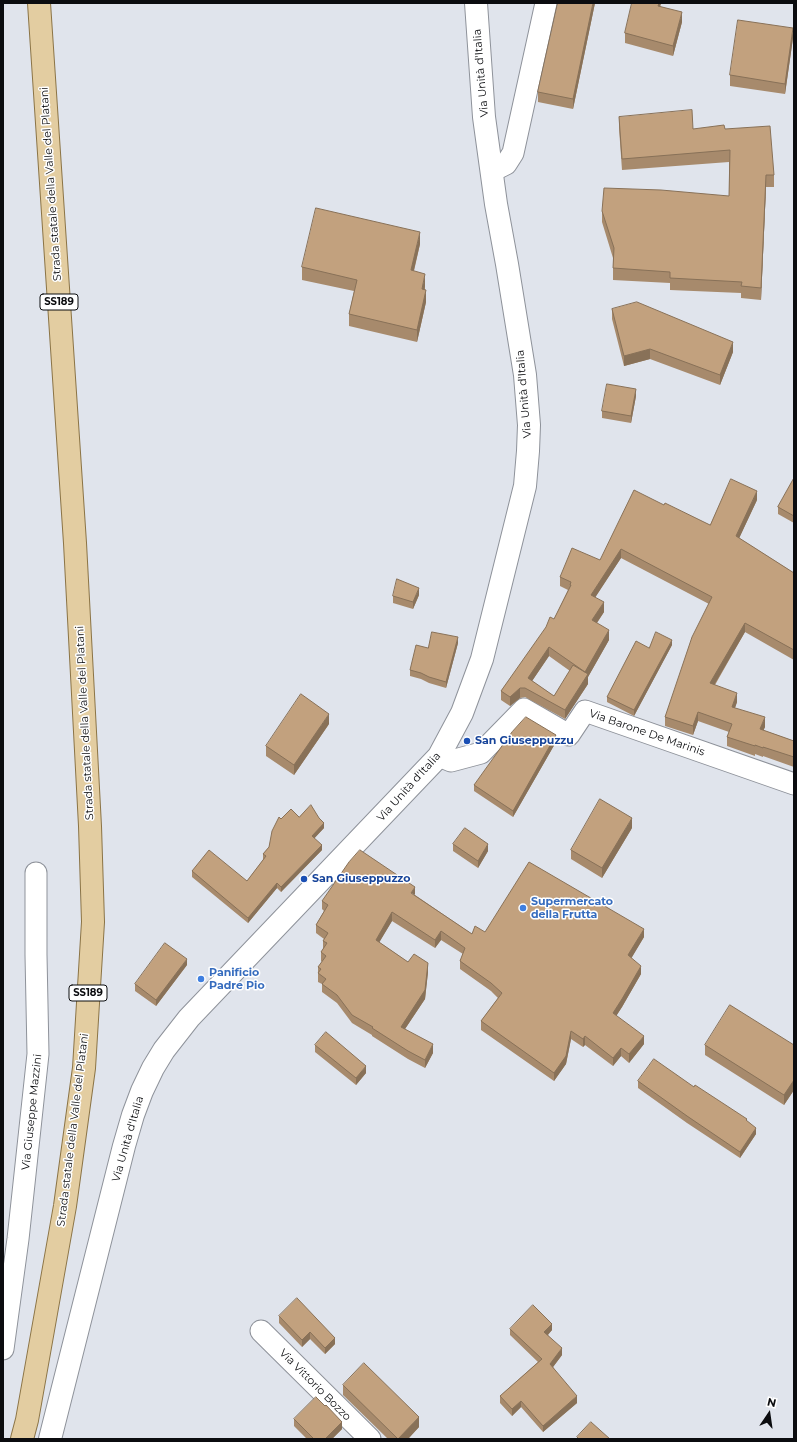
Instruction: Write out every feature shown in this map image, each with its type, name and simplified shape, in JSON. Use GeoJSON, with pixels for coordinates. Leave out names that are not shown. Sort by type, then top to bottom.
{"type":"FeatureCollection","features":[{"type":"Feature","properties":{"kind":"main road","name":"Strada statale della Valle del Platani"},"geometry":{"type":"LineString","coordinates":[[22,1439],[65,1206],[84,1068],[93,922],[90,826],[75,543],[40,3]]}},
{"type":"Feature","properties":{"kind":"street","name":"Via Unità d'Italia"},"geometry":{"type":"LineString","coordinates":[[50,1439],[124,1146],[142,1091],[154,1068],[168,1045],[189,1018],[439,756],[462,712],[482,659],[525,486],[529,426],[525,375],[496,204],[484,117],[476,3]]}},
{"type":"Feature","properties":{"kind":"street"},"geometry":{"type":"LineString","coordinates":[[492,171],[506,164],[513,154],[546,3]]}},
{"type":"Feature","properties":{"kind":"street","name":"Via Barone De Marinis"},"geometry":{"type":"LineString","coordinates":[[439,756],[450,761],[481,753],[524,709],[569,735],[585,711],[794,784]]}},
{"type":"Feature","properties":{"kind":"street","name":"Via Giuseppe Mazzini"},"geometry":{"type":"LineString","coordinates":[[3,1349],[18,1239],[38,1054],[36,873]]}},
{"type":"Feature","properties":{"kind":"street","name":"Via Vittorio Bozzo"},"geometry":{"type":"LineString","coordinates":[[261,1331],[370,1439]]}},
{"type":"Feature","properties":{"kind":"building"},"geometry":{"type":"Polygon","coordinates":[[[558,3],[593,3],[573,99],[538,92],[558,3]]]}},
{"type":"Feature","properties":{"kind":"building"},"geometry":{"type":"Polygon","coordinates":[[[632,3],[659,3],[658,6],[682,12],[673,46],[625,33],[632,3]]]}},
{"type":"Feature","properties":{"kind":"building"},"geometry":{"type":"Polygon","coordinates":[[[738,20],[793,28],[785,84],[730,75],[738,20]]]}},
{"type":"Feature","properties":{"kind":"building"},"geometry":{"type":"Polygon","coordinates":[[[692,110],[693,129],[724,125],[725,129],[770,126],[774,175],[766,175],[761,288],[741,286],[742,282],[670,278],[670,272],[613,268],[614,248],[602,211],[604,188],[661,190],[729,196],[730,150],[622,159],[619,117],[692,110]]]}},
{"type":"Feature","properties":{"kind":"building"},"geometry":{"type":"Polygon","coordinates":[[[316,208],[420,232],[411,270],[425,274],[422,289],[426,290],[417,330],[349,314],[357,280],[302,267],[316,208]]]}},
{"type":"Feature","properties":{"kind":"building"},"geometry":{"type":"Polygon","coordinates":[[[637,302],[733,342],[720,375],[650,349],[624,356],[612,309],[637,302]]]}},
{"type":"Feature","properties":{"kind":"building"},"geometry":{"type":"Polygon","coordinates":[[[607,384],[636,389],[631,416],[602,411],[607,384]]]}},
{"type":"Feature","properties":{"kind":"building"},"geometry":{"type":"Polygon","coordinates":[[[794,478],[794,516],[778,507],[794,478]]]}},
{"type":"Feature","properties":{"kind":"building"},"geometry":{"type":"Polygon","coordinates":[[[731,479],[757,491],[736,536],[794,573],[794,650],[745,623],[710,683],[737,693],[732,707],[765,717],[760,729],[794,741],[794,757],[727,737],[732,724],[698,712],[693,726],[665,717],[692,637],[712,597],[621,549],[591,595],[604,602],[592,620],[609,630],[585,672],[549,647],[528,678],[554,696],[573,665],[588,674],[565,710],[525,688],[520,688],[510,697],[501,691],[546,627],[550,617],[554,619],[571,585],[571,582],[560,577],[572,548],[600,560],[634,490],[710,525],[731,479]]]}},
{"type":"Feature","properties":{"kind":"building"},"geometry":{"type":"Polygon","coordinates":[[[397,579],[419,588],[413,602],[393,596],[397,579]]]}},
{"type":"Feature","properties":{"kind":"building"},"geometry":{"type":"Polygon","coordinates":[[[432,632],[458,637],[446,682],[410,670],[416,645],[428,648],[432,632]]]}},
{"type":"Feature","properties":{"kind":"building"},"geometry":{"type":"Polygon","coordinates":[[[656,632],[672,640],[634,710],[607,697],[636,641],[649,648],[656,632]]]}},
{"type":"Feature","properties":{"kind":"building"},"geometry":{"type":"Polygon","coordinates":[[[301,694],[329,714],[294,765],[266,746],[301,694]]]}},
{"type":"Feature","properties":{"kind":"building"},"geometry":{"type":"Polygon","coordinates":[[[526,717],[556,735],[513,811],[474,785],[512,732],[526,717]]]}},
{"type":"Feature","properties":{"kind":"building"},"geometry":{"type":"Polygon","coordinates":[[[600,799],[632,818],[602,868],[571,850],[600,799]]]}},
{"type":"Feature","properties":{"kind":"building"},"geometry":{"type":"Polygon","coordinates":[[[311,805],[324,823],[312,836],[322,845],[281,887],[277,883],[248,918],[192,871],[209,850],[247,881],[266,856],[263,854],[269,847],[272,831],[279,817],[281,819],[291,809],[299,817],[311,805]]]}},
{"type":"Feature","properties":{"kind":"building"},"geometry":{"type":"Polygon","coordinates":[[[465,828],[488,844],[478,861],[453,844],[465,828]]]}},
{"type":"Feature","properties":{"kind":"building"},"geometry":{"type":"Polygon","coordinates":[[[360,850],[415,887],[411,893],[472,934],[475,926],[485,932],[529,862],[644,929],[628,955],[641,966],[613,1013],[644,1036],[629,1054],[621,1048],[613,1058],[585,1036],[583,1039],[571,1031],[566,1056],[554,1073],[481,1021],[502,993],[491,983],[460,961],[465,948],[441,931],[435,940],[392,912],[376,940],[408,962],[414,954],[428,963],[425,990],[401,1027],[433,1044],[425,1060],[408,1051],[372,1028],[373,1027],[352,1015],[337,995],[322,984],[326,979],[318,973],[321,969],[318,967],[326,956],[321,952],[327,943],[323,941],[328,933],[316,925],[328,905],[322,901],[349,862],[360,850]]]}},
{"type":"Feature","properties":{"kind":"building"},"geometry":{"type":"Polygon","coordinates":[[[165,943],[187,959],[156,1000],[135,984],[165,943]]]}},
{"type":"Feature","properties":{"kind":"building"},"geometry":{"type":"Polygon","coordinates":[[[730,1005],[794,1045],[794,1080],[784,1095],[705,1045],[730,1005]]]}},
{"type":"Feature","properties":{"kind":"building"},"geometry":{"type":"Polygon","coordinates":[[[326,1032],[366,1066],[356,1078],[315,1045],[326,1032]]]}},
{"type":"Feature","properties":{"kind":"building"},"geometry":{"type":"Polygon","coordinates":[[[654,1059],[694,1087],[695,1085],[747,1119],[746,1120],[756,1128],[740,1152],[638,1081],[654,1059]]]}},
{"type":"Feature","properties":{"kind":"building"},"geometry":{"type":"Polygon","coordinates":[[[297,1298],[335,1338],[325,1348],[310,1332],[302,1340],[279,1316],[297,1298]]]}},
{"type":"Feature","properties":{"kind":"building"},"geometry":{"type":"Polygon","coordinates":[[[533,1305],[552,1324],[544,1332],[562,1348],[550,1364],[577,1396],[543,1426],[521,1401],[512,1409],[500,1396],[542,1359],[510,1329],[533,1305]]]}},
{"type":"Feature","properties":{"kind":"building"},"geometry":{"type":"Polygon","coordinates":[[[364,1363],[419,1417],[398,1439],[343,1385],[364,1363]]]}},
{"type":"Feature","properties":{"kind":"building"},"geometry":{"type":"Polygon","coordinates":[[[316,1397],[342,1422],[325,1439],[314,1439],[294,1419],[316,1397]]]}},
{"type":"Feature","properties":{"kind":"building"},"geometry":{"type":"Polygon","coordinates":[[[591,1422],[610,1439],[579,1439],[577,1437],[591,1422]]]}},
{"type":"Feature","properties":{"kind":"place","name":"San Giuseppuzzu"},"geometry":{"type":"Point","coordinates":[467,741]}},
{"type":"Feature","properties":{"kind":"place","name":"San Giuseppuzzo"},"geometry":{"type":"Point","coordinates":[304,879]}},
{"type":"Feature","properties":{"kind":"place","name":"Supermercato della Frutta"},"geometry":{"type":"Point","coordinates":[523,908]}},
{"type":"Feature","properties":{"kind":"place","name":"Panificio Padre Pio"},"geometry":{"type":"Point","coordinates":[201,979]}}]}
